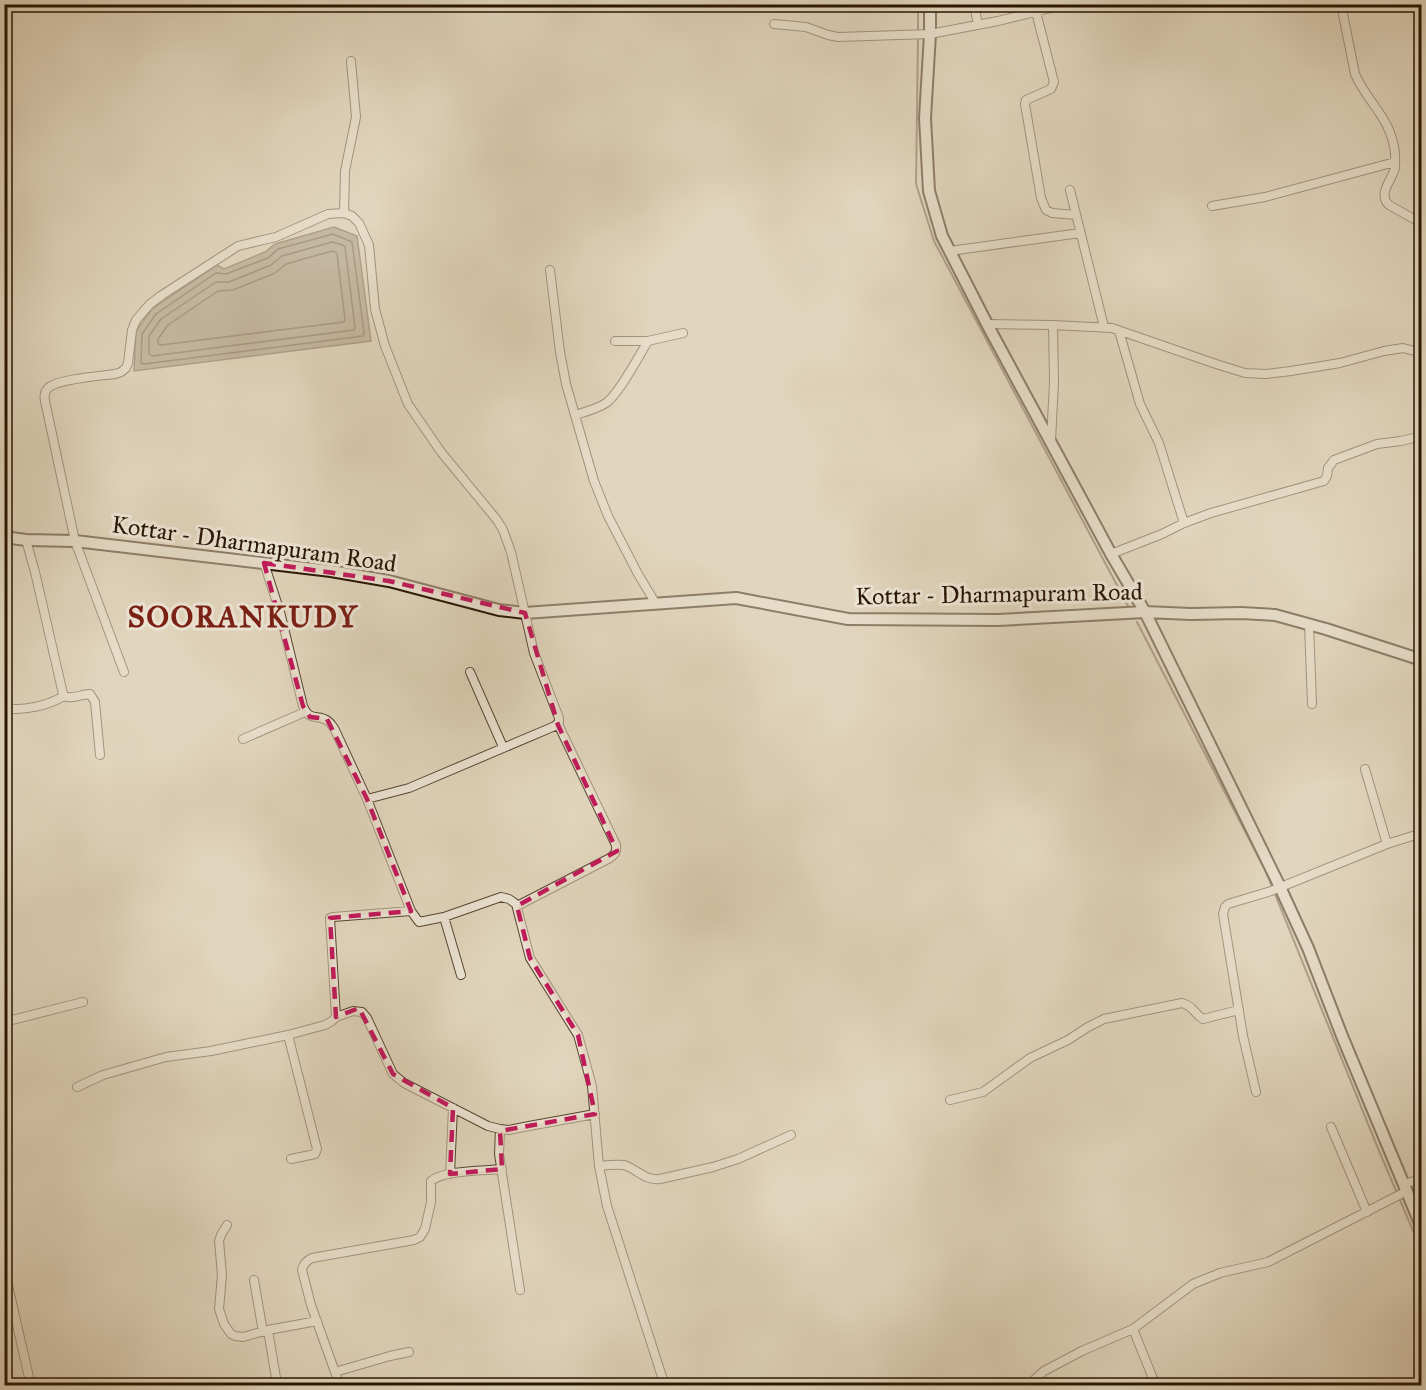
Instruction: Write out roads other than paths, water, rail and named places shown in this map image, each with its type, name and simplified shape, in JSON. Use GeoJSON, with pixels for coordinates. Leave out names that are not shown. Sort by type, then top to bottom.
{"type":"FeatureCollection","features":[{"type":"Feature","properties":{"kind":"main road"},"geometry":{"type":"LineString","coordinates":[[930,4],[923,34],[925,118],[929,190],[942,236],[1111,554],[1145,612],[1276,888],[1308,948],[1402,1191],[1422,1228]]}},
{"type":"Feature","properties":{"kind":"main road","name":"Kottar - Dharmapuram Road"},"geometry":{"type":"LineString","coordinates":[[4,537],[75,541],[331,571],[377,579],[499,610],[525,613],[736,598],[848,619],[998,620],[1145,612],[1275,615],[1422,660]]}},
{"type":"Feature","properties":{"kind":"street"},"geometry":{"type":"LineString","coordinates":[[974,4],[978,25]]}},
{"type":"Feature","properties":{"kind":"street"},"geometry":{"type":"LineString","coordinates":[[774,24],[806,27],[838,37],[923,34],[978,25],[1067,4]]}},
{"type":"Feature","properties":{"kind":"street"},"geometry":{"type":"LineString","coordinates":[[1341,4],[1355,74],[1382,115],[1394,146],[1394,170],[1384,192],[1384,198],[1386,203],[1422,225]]}},
{"type":"Feature","properties":{"kind":"street"},"geometry":{"type":"LineString","coordinates":[[1036,12],[1054,82],[1051,89],[1026,100],[1025,104],[1041,198],[1046,210],[1052,213],[1076,215]]}},
{"type":"Feature","properties":{"kind":"street"},"geometry":{"type":"LineString","coordinates":[[344,213],[345,171],[356,117],[351,61]]}},
{"type":"Feature","properties":{"kind":"street"},"geometry":{"type":"LineString","coordinates":[[1212,206],[1265,197],[1395,162]]}},
{"type":"Feature","properties":{"kind":"street"},"geometry":{"type":"LineString","coordinates":[[1070,190],[1104,327]]}},
{"type":"Feature","properties":{"kind":"street"},"geometry":{"type":"LineString","coordinates":[[124,672],[75,541],[45,401],[46,390],[62,382],[122,372],[128,363],[132,330],[142,312],[162,295],[238,246],[276,237],[328,214],[344,213],[352,216],[359,223],[369,246],[375,309],[385,346],[408,404],[441,452],[493,514],[503,530],[511,552],[534,653],[559,716],[558,724],[616,845],[617,851],[610,858],[517,906]]}},
{"type":"Feature","properties":{"kind":"street"},"geometry":{"type":"LineString","coordinates":[[950,251],[1080,233]]}},
{"type":"Feature","properties":{"kind":"street"},"geometry":{"type":"LineString","coordinates":[[550,270],[566,384],[594,481],[608,516],[656,604]]}},
{"type":"Feature","properties":{"kind":"street"},"geometry":{"type":"LineString","coordinates":[[987,324],[1104,327],[1245,373],[1266,374],[1291,371],[1340,363],[1403,348],[1422,352]]}},
{"type":"Feature","properties":{"kind":"street"},"geometry":{"type":"LineString","coordinates":[[1051,442],[1054,382],[1053,325]]}},
{"type":"Feature","properties":{"kind":"street"},"geometry":{"type":"LineString","coordinates":[[1119,331],[1140,404],[1159,443],[1184,523]]}},
{"type":"Feature","properties":{"kind":"street"},"geometry":{"type":"LineString","coordinates":[[615,341],[648,341],[683,333]]}},
{"type":"Feature","properties":{"kind":"street"},"geometry":{"type":"LineString","coordinates":[[575,415],[600,406],[609,400],[648,341]]}},
{"type":"Feature","properties":{"kind":"street"},"geometry":{"type":"LineString","coordinates":[[1111,554],[1211,513],[1324,481],[1334,460],[1377,444],[1422,436]]}},
{"type":"Feature","properties":{"kind":"street"},"geometry":{"type":"LineString","coordinates":[[26,540],[64,696]]}},
{"type":"Feature","properties":{"kind":"street"},"geometry":{"type":"LineString","coordinates":[[264,563],[280,612],[305,712],[310,717],[325,719],[331,724],[367,799],[411,911],[419,922],[444,917],[501,897],[509,898],[517,906],[530,958],[578,1035],[592,1086],[599,1166],[607,1206],[665,1386]]}},
{"type":"Feature","properties":{"kind":"street"},"geometry":{"type":"LineString","coordinates":[[1309,624],[1312,704]]}},
{"type":"Feature","properties":{"kind":"street"},"geometry":{"type":"LineString","coordinates":[[470,672],[503,747]]}},
{"type":"Feature","properties":{"kind":"street"},"geometry":{"type":"LineString","coordinates":[[4,708],[16,710],[53,702],[64,696],[69,698],[90,694],[95,702],[100,755]]}},
{"type":"Feature","properties":{"kind":"street"},"geometry":{"type":"LineString","coordinates":[[243,739],[305,712]]}},
{"type":"Feature","properties":{"kind":"street"},"geometry":{"type":"LineString","coordinates":[[367,799],[409,788],[558,724]]}},
{"type":"Feature","properties":{"kind":"street"},"geometry":{"type":"LineString","coordinates":[[1365,769],[1388,844]]}},
{"type":"Feature","properties":{"kind":"street"},"geometry":{"type":"LineString","coordinates":[[1256,1092],[1243,1036],[1223,910],[1228,904],[1422,833]]}},
{"type":"Feature","properties":{"kind":"street"},"geometry":{"type":"LineString","coordinates":[[336,1017],[330,918],[411,911]]}},
{"type":"Feature","properties":{"kind":"street"},"geometry":{"type":"LineString","coordinates":[[444,917],[461,975]]}},
{"type":"Feature","properties":{"kind":"street"},"geometry":{"type":"LineString","coordinates":[[4,1022],[83,1002]]}},
{"type":"Feature","properties":{"kind":"street"},"geometry":{"type":"LineString","coordinates":[[950,1100],[983,1092],[1030,1058],[1104,1019],[1182,1003],[1192,1007],[1203,1019],[1239,1010]]}},
{"type":"Feature","properties":{"kind":"street"},"geometry":{"type":"LineString","coordinates":[[77,1087],[104,1075],[166,1057],[211,1051],[325,1025],[336,1017],[353,1011],[362,1012],[367,1018],[393,1074],[404,1083],[488,1126],[508,1130],[595,1114]]}},
{"type":"Feature","properties":{"kind":"street"},"geometry":{"type":"LineString","coordinates":[[288,1035],[317,1151],[314,1155],[291,1159]]}},
{"type":"Feature","properties":{"kind":"street"},"geometry":{"type":"LineString","coordinates":[[450,1174],[453,1108]]}},
{"type":"Feature","properties":{"kind":"street"},"geometry":{"type":"LineString","coordinates":[[1331,1127],[1367,1212]]}},
{"type":"Feature","properties":{"kind":"street"},"geometry":{"type":"LineString","coordinates":[[500,1129],[500,1154],[520,1290]]}},
{"type":"Feature","properties":{"kind":"street"},"geometry":{"type":"LineString","coordinates":[[599,1166],[626,1166],[646,1178],[660,1179],[738,1159],[791,1135]]}},
{"type":"Feature","properties":{"kind":"street"},"geometry":{"type":"LineString","coordinates":[[340,1386],[317,1321],[302,1270],[303,1265],[312,1258],[414,1240],[420,1237],[425,1229],[431,1202],[431,1180],[450,1174],[502,1169]]}},
{"type":"Feature","properties":{"kind":"street"},"geometry":{"type":"LineString","coordinates":[[1031,1386],[1044,1371],[1082,1351],[1133,1329],[1193,1284],[1220,1273],[1268,1262],[1367,1212],[1422,1179]]}},
{"type":"Feature","properties":{"kind":"street"},"geometry":{"type":"LineString","coordinates":[[227,1225],[219,1241],[222,1275],[219,1301],[221,1317],[231,1334],[243,1337],[317,1321]]}},
{"type":"Feature","properties":{"kind":"street"},"geometry":{"type":"LineString","coordinates":[[4,1268],[30,1386]]}},
{"type":"Feature","properties":{"kind":"street"},"geometry":{"type":"LineString","coordinates":[[254,1280],[276,1378],[275,1386]]}},
{"type":"Feature","properties":{"kind":"street"},"geometry":{"type":"LineString","coordinates":[[1133,1329],[1156,1386]]}},
{"type":"Feature","properties":{"kind":"street"},"geometry":{"type":"LineString","coordinates":[[335,1372],[410,1352]]}},
{"type":"Feature","properties":{"kind":"water"},"geometry":{"type":"Polygon","coordinates":[[[334,227],[357,236],[371,341],[134,371],[136,331],[152,309],[217,265],[224,269],[265,252],[275,244],[334,227]]]}},
{"type":"Feature","properties":{"kind":"waterway"},"geometry":{"type":"LineString","coordinates":[[918,4],[918,32]]}},
{"type":"Feature","properties":{"kind":"waterway"},"geometry":{"type":"LineString","coordinates":[[918,37],[916,184],[934,241],[1128,606]]}},
{"type":"Feature","properties":{"kind":"waterway"},"geometry":{"type":"LineString","coordinates":[[1137,622],[1266,872],[1422,1252]]}},
{"type":"Feature","properties":{"kind":"district","name":"SOORANKUDY"},"geometry":{"type":"Point","coordinates":[243,617]}}]}
